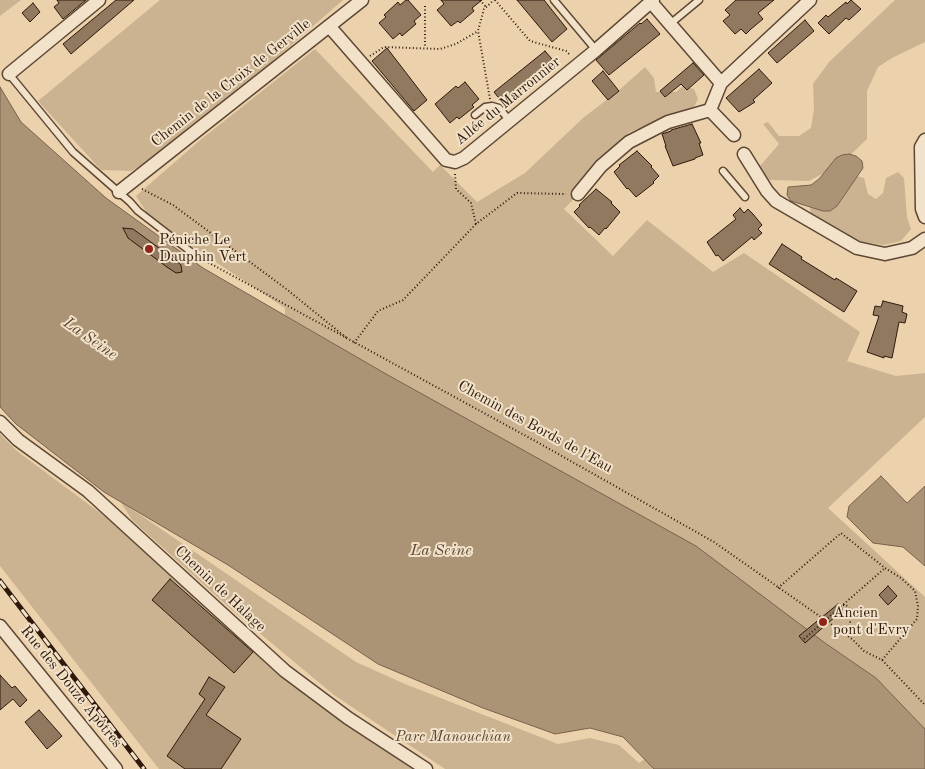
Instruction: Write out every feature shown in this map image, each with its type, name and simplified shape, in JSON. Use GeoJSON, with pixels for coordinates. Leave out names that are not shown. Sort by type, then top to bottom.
{"type":"FeatureCollection","features":[{"type":"Feature","properties":{"kind":"street"},"geometry":{"type":"LineString","coordinates":[[9,74],[99,0]]}},
{"type":"Feature","properties":{"kind":"street","name":"Chemin de la Croix de Gerville"},"geometry":{"type":"LineString","coordinates":[[119,192],[362,0]]}},
{"type":"Feature","properties":{"kind":"street"},"geometry":{"type":"LineString","coordinates":[[710,110],[721,83],[810,0]]}},
{"type":"Feature","properties":{"kind":"street"},"geometry":{"type":"LineString","coordinates":[[652,1],[721,83]]}},
{"type":"Feature","properties":{"kind":"street","name":"Allée du Marronnier"},"geometry":{"type":"LineString","coordinates":[[329,26],[446,160],[455,162],[464,158],[510,121],[652,1]]}},
{"type":"Feature","properties":{"kind":"street"},"geometry":{"type":"LineString","coordinates":[[710,110],[734,136]]}},
{"type":"Feature","properties":{"kind":"street"},"geometry":{"type":"LineString","coordinates":[[578,194],[601,166],[629,142],[668,122],[710,110]]}},
{"type":"Feature","properties":{"kind":"street"},"geometry":{"type":"LineString","coordinates":[[925,140],[921,147],[922,209],[925,217]]}},
{"type":"Feature","properties":{"kind":"street"},"geometry":{"type":"LineString","coordinates":[[744,154],[767,191],[776,201],[857,248],[885,254],[912,248],[925,239]]}},
{"type":"Feature","properties":{"kind":"street","name":"Chemin de Halage"},"geometry":{"type":"LineString","coordinates":[[0,422],[18,440],[95,496],[285,671],[348,718],[426,769]]}},
{"type":"Feature","properties":{"kind":"street","name":"Rue des Douze Apôtres"},"geometry":{"type":"LineString","coordinates":[[0,626],[116,769]]}},
{"type":"Feature","properties":{"kind":"lane"},"geometry":{"type":"LineString","coordinates":[[554,0],[596,50]]}},
{"type":"Feature","properties":{"kind":"lane"},"geometry":{"type":"LineString","coordinates":[[670,24],[700,0]]}},
{"type":"Feature","properties":{"kind":"lane"},"geometry":{"type":"LineString","coordinates":[[9,74],[73,152],[138,211],[195,255]]}},
{"type":"Feature","properties":{"kind":"lane"},"geometry":{"type":"LineString","coordinates":[[475,115],[485,107],[492,106],[499,108],[510,121]]}},
{"type":"Feature","properties":{"kind":"lane"},"geometry":{"type":"LineString","coordinates":[[723,171],[745,197]]}},
{"type":"Feature","properties":{"kind":"path"},"geometry":{"type":"LineString","coordinates":[[480,0],[486,7]]}},
{"type":"Feature","properties":{"kind":"path"},"geometry":{"type":"LineString","coordinates":[[492,106],[478,32],[484,9],[494,0],[530,40],[566,51],[579,64]]}},
{"type":"Feature","properties":{"kind":"path"},"geometry":{"type":"LineString","coordinates":[[425,6],[425,47]]}},
{"type":"Feature","properties":{"kind":"path"},"geometry":{"type":"LineString","coordinates":[[361,62],[384,47],[440,48],[456,44],[478,32]]}},
{"type":"Feature","properties":{"kind":"path"},"geometry":{"type":"LineString","coordinates":[[455,162],[456,189],[471,203],[476,224]]}},
{"type":"Feature","properties":{"kind":"path"},"geometry":{"type":"LineString","coordinates":[[131,183],[173,205],[285,288],[354,343],[378,311],[403,300],[476,224],[517,193],[578,194]]}},
{"type":"Feature","properties":{"kind":"path","name":"Chemin des Bords de l’Eau"},"geometry":{"type":"LineString","coordinates":[[195,255],[537,442],[714,542],[846,635],[864,651],[882,660],[925,705]]}},
{"type":"Feature","properties":{"kind":"path"},"geometry":{"type":"LineString","coordinates":[[778,588],[841,533],[885,568],[901,578],[915,591],[918,606],[917,619],[882,660]]}},
{"type":"Feature","properties":{"kind":"path"},"geometry":{"type":"LineString","coordinates":[[804,639],[885,568]]}},
{"type":"Feature","properties":{"kind":"path"},"geometry":{"type":"LineString","coordinates":[[842,605],[846,605],[850,610],[850,622],[846,635]]}},
{"type":"Feature","properties":{"kind":"green space"},"geometry":{"type":"Polygon","coordinates":[[[0,0],[21,0],[0,16],[0,0]]]}},
{"type":"Feature","properties":{"kind":"green space"},"geometry":{"type":"Polygon","coordinates":[[[160,0],[343,0],[249,82],[149,161],[131,171],[101,170],[38,101],[160,0]]]}},
{"type":"Feature","properties":{"kind":"green space"},"geometry":{"type":"Polygon","coordinates":[[[895,0],[925,0],[925,42],[878,67],[867,91],[867,139],[842,163],[809,181],[767,180],[753,174],[779,144],[763,124],[768,122],[779,136],[799,136],[811,128],[814,109],[813,84],[829,62],[895,0]]]}},
{"type":"Feature","properties":{"kind":"green space"},"geometry":{"type":"Polygon","coordinates":[[[315,49],[433,172],[440,165],[477,202],[525,173],[583,118],[617,92],[645,67],[654,78],[656,92],[676,92],[683,86],[694,89],[698,99],[694,107],[629,132],[616,148],[605,167],[564,209],[613,256],[647,220],[713,272],[744,253],[860,332],[847,361],[896,376],[925,373],[925,417],[828,508],[925,597],[925,729],[876,678],[825,643],[386,374],[285,315],[285,308],[151,219],[136,196],[199,141],[315,49]]]}},
{"type":"Feature","properties":{"kind":"green space"},"geometry":{"type":"Polygon","coordinates":[[[898,172],[904,178],[907,217],[911,229],[901,241],[884,245],[858,241],[811,216],[810,206],[848,174],[864,178],[868,194],[876,199],[883,193],[886,178],[898,172]]]}},
{"type":"Feature","properties":{"kind":"green space"},"geometry":{"type":"Polygon","coordinates":[[[0,434],[17,451],[123,530],[328,710],[415,769],[159,769],[0,566],[0,434]]]}},
{"type":"Feature","properties":{"kind":"green space","name":"Parc Manouchian"},"geometry":{"type":"Polygon","coordinates":[[[120,501],[356,662],[405,684],[558,744],[590,738],[619,745],[639,763],[645,759],[654,769],[445,769],[334,695],[233,611],[132,520],[120,501]]]}},
{"type":"Feature","properties":{"kind":"water","name":"La Seine"},"geometry":{"type":"Polygon","coordinates":[[[0,87],[21,122],[106,198],[203,268],[386,374],[696,546],[825,643],[876,678],[925,729],[925,769],[654,769],[623,737],[590,728],[555,734],[483,708],[378,664],[228,565],[104,492],[16,424],[0,407],[0,87]]]}},
{"type":"Feature","properties":{"kind":"water"},"geometry":{"type":"Polygon","coordinates":[[[849,154],[856,156],[862,161],[863,168],[837,206],[830,211],[823,211],[791,201],[787,195],[788,187],[811,185],[819,179],[836,158],[849,154]]]}},
{"type":"Feature","properties":{"kind":"water"},"geometry":{"type":"Polygon","coordinates":[[[881,476],[907,503],[925,486],[925,566],[903,547],[873,543],[847,517],[849,506],[881,476]]]}},
{"type":"Feature","properties":{"kind":"building"},"geometry":{"type":"Polygon","coordinates":[[[57,0],[86,0],[63,19],[54,7],[59,3],[57,0]]]}},
{"type":"Feature","properties":{"kind":"building"},"geometry":{"type":"Polygon","coordinates":[[[116,0],[134,0],[71,54],[63,44],[116,0]]]}},
{"type":"Feature","properties":{"kind":"building"},"geometry":{"type":"Polygon","coordinates":[[[406,0],[421,15],[414,21],[416,24],[402,36],[400,33],[393,39],[379,23],[386,17],[384,15],[398,2],[400,5],[406,0]]]}},
{"type":"Feature","properties":{"kind":"building"},"geometry":{"type":"Polygon","coordinates":[[[441,0],[482,0],[472,8],[474,11],[460,23],[458,21],[451,26],[437,10],[444,4],[441,0]]]}},
{"type":"Feature","properties":{"kind":"building"},"geometry":{"type":"Polygon","coordinates":[[[517,0],[544,0],[567,29],[552,42],[517,0]]]}},
{"type":"Feature","properties":{"kind":"building"},"geometry":{"type":"Polygon","coordinates":[[[736,0],[774,0],[758,13],[763,19],[746,34],[741,29],[735,34],[723,21],[730,15],[725,10],[736,0]]]}},
{"type":"Feature","properties":{"kind":"building"},"geometry":{"type":"Polygon","coordinates":[[[851,0],[861,9],[849,20],[846,18],[829,34],[818,23],[826,15],[828,17],[851,0]]]}},
{"type":"Feature","properties":{"kind":"building"},"geometry":{"type":"Polygon","coordinates":[[[33,3],[40,12],[30,22],[22,13],[33,3]]]}},
{"type":"Feature","properties":{"kind":"building"},"geometry":{"type":"Polygon","coordinates":[[[647,19],[660,34],[609,75],[596,60],[647,19]]]}},
{"type":"Feature","properties":{"kind":"building"},"geometry":{"type":"Polygon","coordinates":[[[805,20],[814,31],[777,63],[768,53],[805,20]]]}},
{"type":"Feature","properties":{"kind":"building"},"geometry":{"type":"Polygon","coordinates":[[[387,48],[427,100],[414,111],[372,61],[387,48]]]}},
{"type":"Feature","properties":{"kind":"building"},"geometry":{"type":"Polygon","coordinates":[[[545,51],[558,66],[506,107],[494,92],[545,51]]]}},
{"type":"Feature","properties":{"kind":"building"},"geometry":{"type":"Polygon","coordinates":[[[693,63],[704,75],[687,90],[681,84],[665,97],[660,91],[693,63]]]}},
{"type":"Feature","properties":{"kind":"building"},"geometry":{"type":"Polygon","coordinates":[[[759,69],[772,83],[753,100],[755,102],[739,112],[726,98],[759,69]]]}},
{"type":"Feature","properties":{"kind":"building"},"geometry":{"type":"Polygon","coordinates":[[[603,71],[619,91],[608,100],[592,81],[603,71]]]}},
{"type":"Feature","properties":{"kind":"building"},"geometry":{"type":"Polygon","coordinates":[[[465,82],[479,99],[472,105],[474,107],[459,119],[457,117],[450,123],[435,104],[456,86],[458,88],[465,82]]]}},
{"type":"Feature","properties":{"kind":"building"},"geometry":{"type":"Polygon","coordinates":[[[692,124],[701,143],[699,143],[703,155],[673,166],[662,134],[692,124]]]}},
{"type":"Feature","properties":{"kind":"building"},"geometry":{"type":"Polygon","coordinates":[[[637,151],[659,176],[654,183],[636,197],[614,172],[619,165],[637,151]]]}},
{"type":"Feature","properties":{"kind":"building"},"geometry":{"type":"Polygon","coordinates":[[[596,189],[612,202],[620,212],[599,235],[589,228],[574,212],[596,189]]]}},
{"type":"Feature","properties":{"kind":"building"},"geometry":{"type":"Polygon","coordinates":[[[740,208],[744,213],[748,209],[753,214],[762,225],[758,229],[762,233],[754,240],[752,237],[723,261],[718,255],[716,256],[707,242],[736,219],[733,215],[740,208]]]}},
{"type":"Feature","properties":{"kind":"building"},"geometry":{"type":"Polygon","coordinates":[[[123,228],[133,229],[174,259],[181,265],[182,272],[176,273],[128,238],[123,228]]]}},
{"type":"Feature","properties":{"kind":"building"},"geometry":{"type":"Polygon","coordinates":[[[782,244],[802,257],[801,259],[857,291],[844,312],[769,264],[782,244]]]}},
{"type":"Feature","properties":{"kind":"building"},"geometry":{"type":"Polygon","coordinates":[[[883,301],[903,306],[902,312],[907,314],[905,323],[899,322],[892,358],[884,356],[884,358],[867,352],[879,316],[873,315],[875,306],[881,307],[883,301]]]}},
{"type":"Feature","properties":{"kind":"building"},"geometry":{"type":"Polygon","coordinates":[[[170,579],[253,652],[234,673],[152,600],[170,579]]]}},
{"type":"Feature","properties":{"kind":"building"},"geometry":{"type":"Polygon","coordinates":[[[888,586],[897,596],[888,605],[879,595],[888,586]]]}},
{"type":"Feature","properties":{"kind":"building","name":"Ancien pont d'Evry"},"geometry":{"type":"Polygon","coordinates":[[[838,604],[843,610],[805,643],[799,636],[838,604]]]}},
{"type":"Feature","properties":{"kind":"building"},"geometry":{"type":"Polygon","coordinates":[[[0,675],[12,688],[15,686],[27,700],[20,707],[13,699],[0,710],[0,675]]]}},
{"type":"Feature","properties":{"kind":"building"},"geometry":{"type":"Polygon","coordinates":[[[209,677],[225,687],[206,715],[241,739],[221,769],[185,769],[167,756],[205,699],[199,694],[209,677]]]}},
{"type":"Feature","properties":{"kind":"building"},"geometry":{"type":"Polygon","coordinates":[[[39,710],[62,736],[47,749],[25,722],[39,710]]]}},
{"type":"Feature","properties":{"kind":"railway"},"geometry":{"type":"LineString","coordinates":[[0,581],[144,769]]}},
{"type":"Feature","properties":{"kind":"place","name":"Péniche Le Dauphin Vert"},"geometry":{"type":"Point","coordinates":[149,249]}},
{"type":"Feature","properties":{"kind":"place","name":"Ancien pont d'Evry"},"geometry":{"type":"Point","coordinates":[823,622]}}]}
